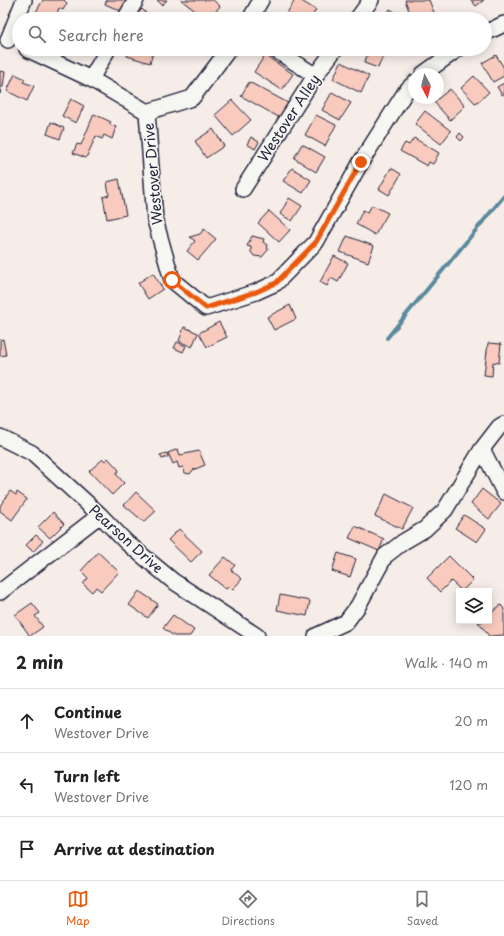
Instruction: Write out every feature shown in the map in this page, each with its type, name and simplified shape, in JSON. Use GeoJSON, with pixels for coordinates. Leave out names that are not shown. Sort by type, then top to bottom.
{"type":"FeatureCollection","features":[{"type":"Feature","properties":{"kind":"street"},"geometry":{"type":"LineString","coordinates":[[20,12],[24,0]]}},
{"type":"Feature","properties":{"kind":"street"},"geometry":{"type":"LineString","coordinates":[[129,12],[136,0]]}},
{"type":"Feature","properties":{"kind":"street"},"geometry":{"type":"LineString","coordinates":[[254,12],[261,0]]}},
{"type":"Feature","properties":{"kind":"street"},"geometry":{"type":"LineString","coordinates":[[362,12],[371,0]]}},
{"type":"Feature","properties":{"kind":"street"},"geometry":{"type":"LineString","coordinates":[[492,30],[504,24]]}},
{"type":"Feature","properties":{"kind":"street"},"geometry":{"type":"LineString","coordinates":[[43,56],[91,79],[147,112],[192,98],[224,56]]}},
{"type":"Feature","properties":{"kind":"street"},"geometry":{"type":"LineString","coordinates":[[91,79],[104,56]]}},
{"type":"Feature","properties":{"kind":"street"},"geometry":{"type":"LineString","coordinates":[[285,56],[316,76]]}},
{"type":"Feature","properties":{"kind":"street","name":"Westover Alley"},"geometry":{"type":"LineString","coordinates":[[244,189],[330,56]]}},
{"type":"Feature","properties":{"kind":"street"},"geometry":{"type":"LineString","coordinates":[[431,68],[448,56]]}},
{"type":"Feature","properties":{"kind":"street","name":"Westover Drive"},"geometry":{"type":"LineString","coordinates":[[147,112],[155,220],[172,280],[206,308],[256,292],[276,283],[316,242],[361,162],[408,89]]}},
{"type":"Feature","properties":{"kind":"street"},"geometry":{"type":"LineString","coordinates":[[316,636],[346,622],[358,606],[385,556],[403,542],[425,529],[445,510],[482,449],[504,424]]}},
{"type":"Feature","properties":{"kind":"street","name":"Pearson Drive"},"geometry":{"type":"LineString","coordinates":[[0,437],[32,453],[100,515],[126,542],[173,581],[257,636]]}},
{"type":"Feature","properties":{"kind":"street"},"geometry":{"type":"LineString","coordinates":[[482,449],[504,492]]}},
{"type":"Feature","properties":{"kind":"street"},"geometry":{"type":"LineString","coordinates":[[0,592],[100,515]]}},
{"type":"Feature","properties":{"kind":"building"},"geometry":{"type":"Polygon","coordinates":[[[43,0],[64,0],[67,3],[63,10],[59,8],[58,12],[36,12],[43,0]]]}},
{"type":"Feature","properties":{"kind":"building"},"geometry":{"type":"Polygon","coordinates":[[[107,0],[126,0],[121,11],[105,4],[107,0]]]}},
{"type":"Feature","properties":{"kind":"building"},"geometry":{"type":"Polygon","coordinates":[[[157,0],[167,0],[162,5],[157,0]]]}},
{"type":"Feature","properties":{"kind":"building"},"geometry":{"type":"Polygon","coordinates":[[[181,0],[213,0],[220,6],[215,12],[197,12],[181,0]]]}},
{"type":"Feature","properties":{"kind":"building"},"geometry":{"type":"Polygon","coordinates":[[[295,0],[300,0],[316,10],[315,12],[288,12],[295,0]]]}},
{"type":"Feature","properties":{"kind":"building"},"geometry":{"type":"Polygon","coordinates":[[[405,0],[429,0],[434,12],[409,12],[405,0]]]}},
{"type":"Feature","properties":{"kind":"building"},"geometry":{"type":"Polygon","coordinates":[[[471,0],[484,0],[476,6],[471,0]]]}},
{"type":"Feature","properties":{"kind":"building"},"geometry":{"type":"Polygon","coordinates":[[[390,9],[395,12],[388,12],[390,9]]]}},
{"type":"Feature","properties":{"kind":"building"},"geometry":{"type":"Polygon","coordinates":[[[496,55],[504,68],[504,76],[493,82],[482,63],[496,55]]]}},
{"type":"Feature","properties":{"kind":"building"},"geometry":{"type":"Polygon","coordinates":[[[127,56],[152,56],[150,63],[127,56]]]}},
{"type":"Feature","properties":{"kind":"building"},"geometry":{"type":"Polygon","coordinates":[[[264,56],[266,56],[293,74],[282,90],[254,72],[264,56]]]}},
{"type":"Feature","properties":{"kind":"building"},"geometry":{"type":"Polygon","coordinates":[[[367,56],[383,56],[378,68],[364,63],[367,56]]]}},
{"type":"Feature","properties":{"kind":"building"},"geometry":{"type":"Polygon","coordinates":[[[341,62],[369,76],[361,93],[333,79],[341,62]]]}},
{"type":"Feature","properties":{"kind":"building"},"geometry":{"type":"Polygon","coordinates":[[[0,71],[5,72],[3,87],[1,87],[0,94],[0,71]]]}},
{"type":"Feature","properties":{"kind":"building"},"geometry":{"type":"Polygon","coordinates":[[[15,74],[25,79],[23,82],[34,86],[27,101],[7,91],[15,74]]]}},
{"type":"Feature","properties":{"kind":"building"},"geometry":{"type":"Polygon","coordinates":[[[474,76],[489,92],[476,104],[461,88],[474,76]]]}},
{"type":"Feature","properties":{"kind":"building"},"geometry":{"type":"Polygon","coordinates":[[[249,82],[290,104],[282,119],[241,96],[249,82]]]}},
{"type":"Feature","properties":{"kind":"building"},"geometry":{"type":"Polygon","coordinates":[[[504,83],[504,94],[502,95],[497,87],[504,83]]]}},
{"type":"Feature","properties":{"kind":"building"},"geometry":{"type":"Polygon","coordinates":[[[450,89],[465,106],[450,120],[436,104],[444,104],[444,94],[450,89]]]}},
{"type":"Feature","properties":{"kind":"building"},"geometry":{"type":"Polygon","coordinates":[[[332,92],[351,103],[340,120],[322,110],[332,92]]]}},
{"type":"Feature","properties":{"kind":"building"},"geometry":{"type":"Polygon","coordinates":[[[71,99],[84,106],[76,123],[62,116],[71,99]]]}},
{"type":"Feature","properties":{"kind":"building"},"geometry":{"type":"Polygon","coordinates":[[[232,100],[251,120],[233,136],[215,115],[232,100]]]}},
{"type":"Feature","properties":{"kind":"building"},"geometry":{"type":"Polygon","coordinates":[[[425,111],[451,131],[441,144],[415,124],[425,111]]]}},
{"type":"Feature","properties":{"kind":"building"},"geometry":{"type":"Polygon","coordinates":[[[94,114],[111,122],[109,124],[116,127],[112,139],[104,135],[102,139],[96,136],[86,158],[73,153],[77,144],[81,145],[94,114]]]}},
{"type":"Feature","properties":{"kind":"building"},"geometry":{"type":"Polygon","coordinates":[[[316,115],[336,125],[325,146],[305,135],[316,115]]]}},
{"type":"Feature","properties":{"kind":"building"},"geometry":{"type":"Polygon","coordinates":[[[51,122],[64,128],[60,139],[47,134],[51,122]]]}},
{"type":"Feature","properties":{"kind":"building"},"geometry":{"type":"Polygon","coordinates":[[[213,129],[224,146],[206,158],[195,141],[213,129]]]}},
{"type":"Feature","properties":{"kind":"building"},"geometry":{"type":"Polygon","coordinates":[[[460,133],[464,137],[461,141],[457,137],[460,133]]]}},
{"type":"Feature","properties":{"kind":"building"},"geometry":{"type":"Polygon","coordinates":[[[251,137],[259,142],[255,149],[247,144],[251,137]]]}},
{"type":"Feature","properties":{"kind":"building"},"geometry":{"type":"Polygon","coordinates":[[[414,138],[439,153],[433,164],[429,162],[427,166],[400,151],[405,143],[409,145],[414,138]]]}},
{"type":"Feature","properties":{"kind":"building"},"geometry":{"type":"Polygon","coordinates":[[[302,144],[325,157],[316,172],[294,158],[302,144]]]}},
{"type":"Feature","properties":{"kind":"building"},"geometry":{"type":"Polygon","coordinates":[[[292,168],[311,180],[303,193],[283,181],[292,168]]]}},
{"type":"Feature","properties":{"kind":"building"},"geometry":{"type":"Polygon","coordinates":[[[391,168],[401,174],[389,195],[379,189],[391,168]]]}},
{"type":"Feature","properties":{"kind":"building"},"geometry":{"type":"Polygon","coordinates":[[[119,179],[126,215],[107,219],[103,197],[109,195],[107,182],[119,179]]]}},
{"type":"Feature","properties":{"kind":"building"},"geometry":{"type":"Polygon","coordinates":[[[289,198],[302,206],[292,221],[280,214],[289,198]]]}},
{"type":"Feature","properties":{"kind":"building"},"geometry":{"type":"Polygon","coordinates":[[[372,205],[388,213],[375,235],[356,224],[363,210],[368,212],[372,205]]]}},
{"type":"Feature","properties":{"kind":"building"},"geometry":{"type":"Polygon","coordinates":[[[269,211],[290,230],[279,242],[258,223],[269,211]]]}},
{"type":"Feature","properties":{"kind":"building"},"geometry":{"type":"Polygon","coordinates":[[[204,229],[216,239],[198,260],[187,251],[195,241],[190,237],[200,234],[204,229]]]}},
{"type":"Feature","properties":{"kind":"building"},"geometry":{"type":"Polygon","coordinates":[[[252,236],[264,239],[263,242],[267,245],[268,250],[262,257],[254,256],[251,252],[251,247],[247,246],[252,236]]]}},
{"type":"Feature","properties":{"kind":"building"},"geometry":{"type":"Polygon","coordinates":[[[347,236],[374,246],[368,262],[340,252],[347,236]]]}},
{"type":"Feature","properties":{"kind":"building"},"geometry":{"type":"Polygon","coordinates":[[[334,256],[348,263],[338,282],[331,278],[327,286],[320,282],[334,256]]]}},
{"type":"Feature","properties":{"kind":"building"},"geometry":{"type":"Polygon","coordinates":[[[153,273],[163,289],[148,299],[138,283],[153,273]]]}},
{"type":"Feature","properties":{"kind":"building"},"geometry":{"type":"Polygon","coordinates":[[[290,305],[296,319],[274,330],[267,317],[290,305]]]}},
{"type":"Feature","properties":{"kind":"building"},"geometry":{"type":"Polygon","coordinates":[[[219,322],[227,337],[207,347],[199,333],[219,322]]]}},
{"type":"Feature","properties":{"kind":"building"},"geometry":{"type":"Polygon","coordinates":[[[184,327],[198,333],[192,347],[179,341],[184,327]]]}},
{"type":"Feature","properties":{"kind":"building"},"geometry":{"type":"Polygon","coordinates":[[[3,339],[6,355],[0,356],[0,340],[3,339]]]}},
{"type":"Feature","properties":{"kind":"building"},"geometry":{"type":"Polygon","coordinates":[[[177,342],[186,346],[183,352],[174,348],[177,342]]]}},
{"type":"Feature","properties":{"kind":"building"},"geometry":{"type":"Polygon","coordinates":[[[488,343],[501,344],[499,363],[493,362],[492,376],[484,375],[488,343]]]}},
{"type":"Feature","properties":{"kind":"building"},"geometry":{"type":"Polygon","coordinates":[[[178,449],[180,455],[199,451],[205,465],[193,470],[190,474],[185,473],[183,467],[179,468],[177,462],[173,464],[168,453],[178,449]]]}},
{"type":"Feature","properties":{"kind":"building"},"geometry":{"type":"Polygon","coordinates":[[[167,453],[168,457],[162,459],[160,455],[167,453]]]}},
{"type":"Feature","properties":{"kind":"building"},"geometry":{"type":"Polygon","coordinates":[[[108,458],[119,470],[116,474],[124,483],[112,495],[89,471],[103,459],[105,461],[108,458]]]}},
{"type":"Feature","properties":{"kind":"building"},"geometry":{"type":"Polygon","coordinates":[[[482,489],[501,504],[489,519],[471,504],[482,489]]]}},
{"type":"Feature","properties":{"kind":"building"},"geometry":{"type":"Polygon","coordinates":[[[10,491],[16,495],[17,492],[27,499],[12,520],[0,511],[0,506],[10,491]]]}},
{"type":"Feature","properties":{"kind":"building"},"geometry":{"type":"Polygon","coordinates":[[[136,492],[156,511],[144,522],[124,505],[136,492]]]}},
{"type":"Feature","properties":{"kind":"building"},"geometry":{"type":"Polygon","coordinates":[[[386,494],[413,508],[402,529],[375,516],[386,494]]]}},
{"type":"Feature","properties":{"kind":"building"},"geometry":{"type":"Polygon","coordinates":[[[53,512],[64,524],[50,538],[38,527],[53,512]]]}},
{"type":"Feature","properties":{"kind":"building"},"geometry":{"type":"Polygon","coordinates":[[[464,515],[486,529],[477,542],[455,528],[464,515]]]}},
{"type":"Feature","properties":{"kind":"building"},"geometry":{"type":"Polygon","coordinates":[[[355,526],[384,539],[379,551],[349,538],[355,526]]]}},
{"type":"Feature","properties":{"kind":"building"},"geometry":{"type":"Polygon","coordinates":[[[179,529],[202,551],[191,562],[168,540],[179,529]]]}},
{"type":"Feature","properties":{"kind":"building"},"geometry":{"type":"Polygon","coordinates":[[[36,535],[43,541],[33,552],[26,545],[36,535]]]}},
{"type":"Feature","properties":{"kind":"building"},"geometry":{"type":"Polygon","coordinates":[[[98,552],[119,572],[101,591],[96,587],[92,592],[83,584],[88,578],[81,571],[98,552]]]}},
{"type":"Feature","properties":{"kind":"building"},"geometry":{"type":"Polygon","coordinates":[[[338,553],[356,559],[350,577],[332,571],[338,553]]]}},
{"type":"Feature","properties":{"kind":"building"},"geometry":{"type":"Polygon","coordinates":[[[449,556],[473,580],[465,588],[459,588],[451,581],[440,592],[427,578],[449,556]]]}},
{"type":"Feature","properties":{"kind":"building"},"geometry":{"type":"Polygon","coordinates":[[[225,557],[235,565],[231,570],[242,579],[232,590],[228,586],[226,589],[209,575],[225,557]]]}},
{"type":"Feature","properties":{"kind":"building"},"geometry":{"type":"Polygon","coordinates":[[[139,591],[158,604],[148,618],[129,605],[139,591]]]}},
{"type":"Feature","properties":{"kind":"building"},"geometry":{"type":"Polygon","coordinates":[[[280,595],[310,601],[307,616],[277,610],[280,595]]]}},
{"type":"Feature","properties":{"kind":"building"},"geometry":{"type":"Polygon","coordinates":[[[32,603],[40,613],[35,616],[43,627],[30,636],[15,615],[32,603]]]}},
{"type":"Feature","properties":{"kind":"building"},"geometry":{"type":"Polygon","coordinates":[[[501,605],[504,609],[504,635],[489,636],[480,624],[492,624],[492,612],[501,605]]]}},
{"type":"Feature","properties":{"kind":"building"},"geometry":{"type":"Polygon","coordinates":[[[173,615],[194,630],[190,636],[174,636],[163,628],[173,615]]]}},
{"type":"Feature","properties":{"kind":"waterway"},"geometry":{"type":"LineString","coordinates":[[387,338],[504,196]]}},
{"type":"Feature","properties":{"kind":"route"},"geometry":{"type":"LineString","coordinates":[[172,280],[206,308],[256,292],[276,283],[316,242],[361,162]]}}]}
